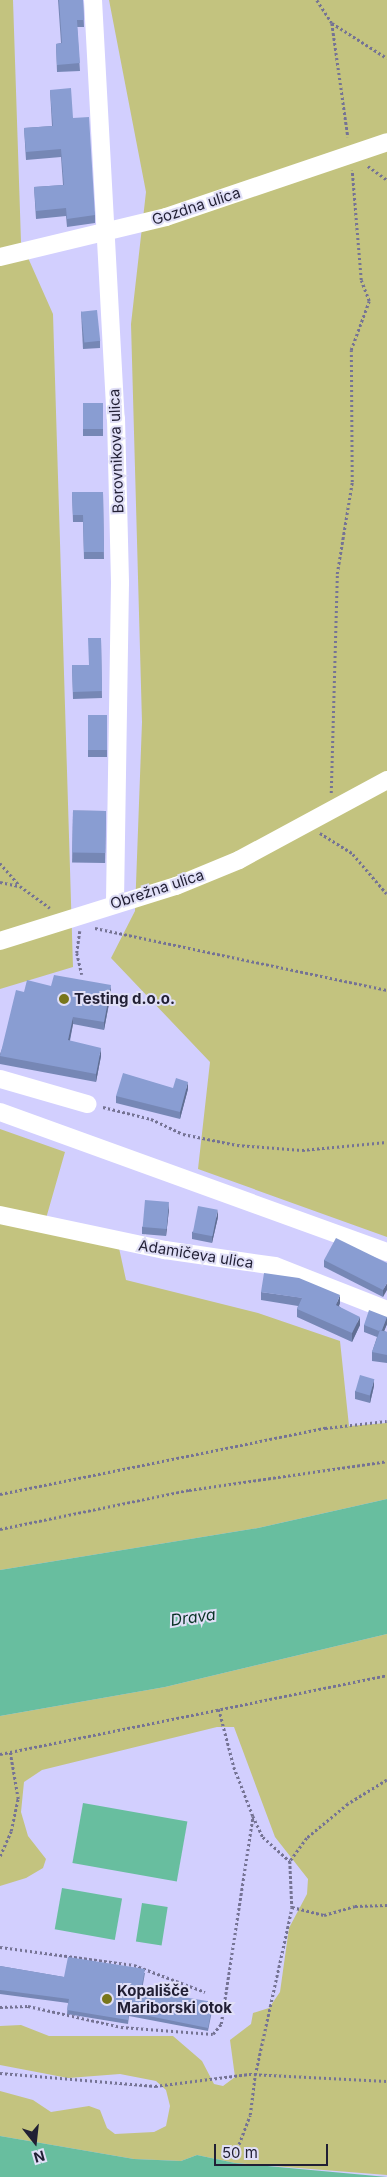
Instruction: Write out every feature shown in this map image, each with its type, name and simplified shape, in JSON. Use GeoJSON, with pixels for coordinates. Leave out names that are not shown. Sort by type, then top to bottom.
{"type":"FeatureCollection","features":[{"type":"Feature","properties":{"kind":"street","name":"Borovnikova ulica"},"geometry":{"type":"LineString","coordinates":[[93,0],[108,232],[120,584],[115,903]]}},
{"type":"Feature","properties":{"kind":"street","name":"Gozdna ulica"},"geometry":{"type":"LineString","coordinates":[[0,257],[166,217],[387,142]]}},
{"type":"Feature","properties":{"kind":"street","name":"Obrežna ulica"},"geometry":{"type":"LineString","coordinates":[[0,941],[75,920],[115,903],[176,886],[239,860],[303,822],[387,780]]}},
{"type":"Feature","properties":{"kind":"street"},"geometry":{"type":"LineString","coordinates":[[0,1079],[87,1104]]}},
{"type":"Feature","properties":{"kind":"street"},"geometry":{"type":"LineString","coordinates":[[0,1112],[387,1252]]}},
{"type":"Feature","properties":{"kind":"street","name":"Adamičeva ulica"},"geometry":{"type":"LineString","coordinates":[[0,1215],[165,1250],[275,1266],[387,1310]]}},
{"type":"Feature","properties":{"kind":"path"},"geometry":{"type":"LineString","coordinates":[[318,0],[332,24],[350,154],[360,280],[369,301],[351,350],[352,482],[337,574],[331,807]]}},
{"type":"Feature","properties":{"kind":"path"},"geometry":{"type":"LineString","coordinates":[[332,24],[387,58]]}},
{"type":"Feature","properties":{"kind":"path"},"geometry":{"type":"LineString","coordinates":[[350,154],[387,180]]}},
{"type":"Feature","properties":{"kind":"path"},"geometry":{"type":"LineString","coordinates":[[303,822],[353,854],[387,894]]}},
{"type":"Feature","properties":{"kind":"path"},"geometry":{"type":"LineString","coordinates":[[0,863],[20,886],[75,920],[387,990]]}},
{"type":"Feature","properties":{"kind":"path"},"geometry":{"type":"LineString","coordinates":[[0,882],[20,886]]}},
{"type":"Feature","properties":{"kind":"path"},"geometry":{"type":"LineString","coordinates":[[75,920],[77,953],[82,974]]}},
{"type":"Feature","properties":{"kind":"path"},"geometry":{"type":"LineString","coordinates":[[87,1104],[151,1119],[183,1134],[237,1145],[302,1150],[387,1142]]}},
{"type":"Feature","properties":{"kind":"path"},"geometry":{"type":"LineString","coordinates":[[0,1494],[325,1428],[387,1421]]}},
{"type":"Feature","properties":{"kind":"path"},"geometry":{"type":"LineString","coordinates":[[0,1529],[189,1490],[387,1461]]}},
{"type":"Feature","properties":{"kind":"path"},"geometry":{"type":"LineString","coordinates":[[0,1754],[387,1675]]}},
{"type":"Feature","properties":{"kind":"path"},"geometry":{"type":"LineString","coordinates":[[219,1709],[234,1767],[253,1816],[263,1837],[290,1861]]}},
{"type":"Feature","properties":{"kind":"path"},"geometry":{"type":"LineString","coordinates":[[0,1856],[12,1831],[18,1799],[10,1752]]}},
{"type":"Feature","properties":{"kind":"path"},"geometry":{"type":"LineString","coordinates":[[237,2149],[250,2115],[255,2075],[292,1907],[290,1861],[308,1838],[348,1804],[387,1780]]}},
{"type":"Feature","properties":{"kind":"path"},"geometry":{"type":"LineString","coordinates":[[0,2007],[28,2006],[121,2027],[213,2034],[221,2024],[253,1816]]}},
{"type":"Feature","properties":{"kind":"path"},"geometry":{"type":"LineString","coordinates":[[292,1907],[324,1914],[354,1906],[387,1905]]}},
{"type":"Feature","properties":{"kind":"path"},"geometry":{"type":"LineString","coordinates":[[0,1947],[134,1965],[205,1992]]}},
{"type":"Feature","properties":{"kind":"path"},"geometry":{"type":"LineString","coordinates":[[0,2074],[155,2086],[255,2075],[387,2081]]}},
{"type":"Feature","properties":{"kind":"shaded area"},"geometry":{"type":"Polygon","coordinates":[[[0,0],[13,0],[21,242],[53,314],[73,967],[0,989],[0,0]]]}},
{"type":"Feature","properties":{"kind":"shaded area"},"geometry":{"type":"Polygon","coordinates":[[[109,0],[387,0],[387,1237],[198,1169],[210,1062],[111,958],[135,911],[142,722],[131,324],[146,192],[109,0]]]}},
{"type":"Feature","properties":{"kind":"shaded area"},"geometry":{"type":"Polygon","coordinates":[[[0,1129],[65,1152],[43,1229],[119,1248],[126,1280],[258,1313],[340,1341],[349,1426],[387,1423],[387,1499],[258,1528],[0,1570],[0,1129]]]}},
{"type":"Feature","properties":{"kind":"shaded area"},"geometry":{"type":"Polygon","coordinates":[[[387,1634],[387,2175],[235,2163],[197,2155],[181,2161],[134,2159],[0,2136],[0,2091],[33,2100],[51,2112],[89,2106],[100,2110],[107,2128],[115,2134],[154,2132],[166,2126],[170,2106],[166,2090],[156,2081],[120,2074],[68,2078],[0,2065],[0,2026],[21,2025],[49,2036],[173,2036],[202,2061],[214,2084],[223,2086],[235,2077],[230,2040],[251,2024],[253,2013],[269,2008],[280,1992],[289,1928],[307,1894],[308,1879],[275,1837],[234,1727],[217,1727],[42,1770],[24,1782],[21,1812],[28,1836],[46,1859],[43,1868],[26,1878],[0,1886],[0,1716],[165,1687],[387,1634]]]}},
{"type":"Feature","properties":{"kind":"water","name":"Drava"},"geometry":{"type":"Polygon","coordinates":[[[387,1499],[387,1634],[165,1687],[0,1716],[0,1570],[258,1528],[387,1499]]]}},
{"type":"Feature","properties":{"kind":"water"},"geometry":{"type":"Polygon","coordinates":[[[83,1803],[187,1821],[177,1881],[72,1863],[83,1803]]]}},
{"type":"Feature","properties":{"kind":"water"},"geometry":{"type":"Polygon","coordinates":[[[62,1888],[122,1899],[115,1940],[55,1929],[62,1888]]]}},
{"type":"Feature","properties":{"kind":"water"},"geometry":{"type":"Polygon","coordinates":[[[142,1903],[168,1907],[162,1946],[136,1942],[142,1903]]]}},
{"type":"Feature","properties":{"kind":"water"},"geometry":{"type":"Polygon","coordinates":[[[0,2136],[134,2159],[181,2161],[197,2155],[235,2163],[387,2177],[0,2177],[0,2136]]]}},
{"type":"Feature","properties":{"kind":"building"},"geometry":{"type":"Polygon","coordinates":[[[59,0],[83,0],[84,20],[77,20],[80,63],[57,65],[56,44],[62,43],[59,0]]]}},
{"type":"Feature","properties":{"kind":"building"},"geometry":{"type":"Polygon","coordinates":[[[71,88],[73,118],[89,117],[95,215],[67,219],[66,208],[36,211],[34,187],[64,185],[61,149],[26,152],[24,128],[53,126],[50,90],[71,88]]]}},
{"type":"Feature","properties":{"kind":"building"},"geometry":{"type":"Polygon","coordinates":[[[97,310],[100,341],[84,343],[81,312],[97,310]]]}},
{"type":"Feature","properties":{"kind":"building"},"geometry":{"type":"Polygon","coordinates":[[[83,403],[103,403],[103,429],[83,429],[83,403]]]}},
{"type":"Feature","properties":{"kind":"building"},"geometry":{"type":"Polygon","coordinates":[[[72,492],[103,492],[104,552],[84,552],[83,515],[73,515],[72,492]]]}},
{"type":"Feature","properties":{"kind":"building"},"geometry":{"type":"Polygon","coordinates":[[[88,638],[101,638],[102,691],[73,692],[72,665],[89,665],[88,638]]]}},
{"type":"Feature","properties":{"kind":"building"},"geometry":{"type":"Polygon","coordinates":[[[88,715],[107,715],[107,750],[88,750],[88,715]]]}},
{"type":"Feature","properties":{"kind":"building"},"geometry":{"type":"Polygon","coordinates":[[[73,810],[106,811],[105,853],[72,852],[73,810]]]}},
{"type":"Feature","properties":{"kind":"building"},"geometry":{"type":"Polygon","coordinates":[[[54,975],[111,985],[104,1022],[73,1017],[68,1040],[101,1048],[96,1074],[0,1056],[16,990],[24,992],[27,980],[51,986],[54,975]]]}},
{"type":"Feature","properties":{"kind":"building"},"geometry":{"type":"Polygon","coordinates":[[[123,1073],[173,1088],[176,1078],[188,1082],[180,1112],[116,1096],[123,1073]]]}},
{"type":"Feature","properties":{"kind":"building"},"geometry":{"type":"Polygon","coordinates":[[[145,1200],[169,1202],[167,1229],[143,1227],[145,1200]]]}},
{"type":"Feature","properties":{"kind":"building"},"geometry":{"type":"Polygon","coordinates":[[[198,1206],[218,1210],[212,1236],[193,1233],[198,1206]]]}},
{"type":"Feature","properties":{"kind":"building"},"geometry":{"type":"Polygon","coordinates":[[[336,1238],[387,1263],[387,1283],[383,1290],[324,1260],[336,1238]]]}},
{"type":"Feature","properties":{"kind":"building"},"geometry":{"type":"Polygon","coordinates":[[[264,1273],[299,1278],[340,1295],[336,1305],[360,1317],[352,1333],[297,1309],[302,1298],[261,1292],[264,1273]]]}},
{"type":"Feature","properties":{"kind":"building"},"geometry":{"type":"Polygon","coordinates":[[[369,1310],[387,1317],[382,1330],[379,1331],[364,1325],[369,1310]]]}},
{"type":"Feature","properties":{"kind":"building"},"geometry":{"type":"Polygon","coordinates":[[[380,1330],[387,1332],[387,1355],[372,1352],[380,1330]]]}},
{"type":"Feature","properties":{"kind":"building"},"geometry":{"type":"Polygon","coordinates":[[[360,1375],[374,1379],[370,1395],[355,1391],[360,1375]]]}},
{"type":"Feature","properties":{"kind":"building","name":"Kopališče Mariborski otok"},"geometry":{"type":"Polygon","coordinates":[[[68,1957],[145,1969],[141,1990],[213,2002],[208,2028],[129,2012],[128,2020],[67,2010],[69,1999],[0,1990],[0,1966],[64,1977],[68,1957]]]}},
{"type":"Feature","properties":{"kind":"place","name":"Testing d.o.o."},"geometry":{"type":"Point","coordinates":[64,999]}},
{"type":"Feature","properties":{"kind":"place","name":"Kopališče Mariborski otok"},"geometry":{"type":"Point","coordinates":[107,1999]}}]}
